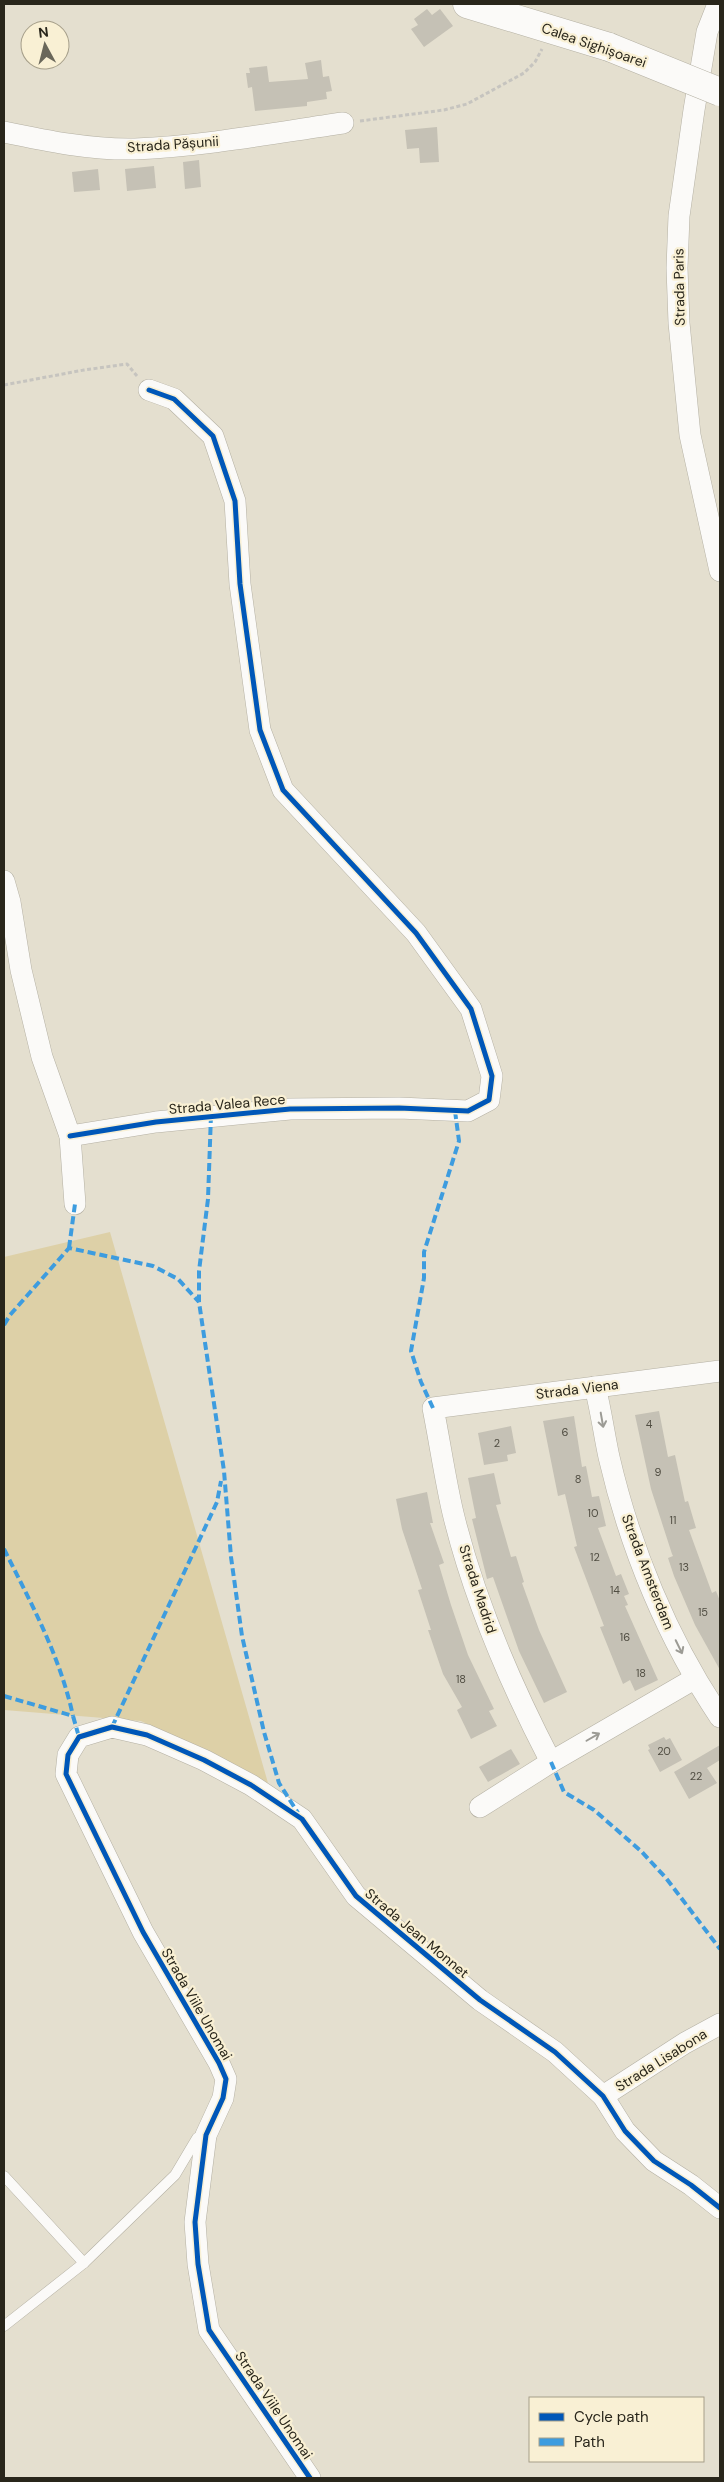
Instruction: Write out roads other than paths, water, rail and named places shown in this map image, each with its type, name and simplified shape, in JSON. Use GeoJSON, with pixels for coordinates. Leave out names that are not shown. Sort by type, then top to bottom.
{"type":"FeatureCollection","features":[{"type":"Feature","properties":{"kind":"main road","name":"Calea Sighișoarei"},"geometry":{"type":"LineString","coordinates":[[466,4],[499,8],[552,31],[608,47],[720,92]]}},
{"type":"Feature","properties":{"kind":"street","name":"Strada Paris"},"geometry":{"type":"LineString","coordinates":[[718,4],[708,32],[694,110],[679,216],[677,268],[679,324],[690,435],[720,571]]}},
{"type":"Feature","properties":{"kind":"street","name":"Strada Pășunii"},"geometry":{"type":"LineString","coordinates":[[4,132],[62,144],[134,149],[214,141],[343,123]]}},
{"type":"Feature","properties":{"kind":"street","name":"Strada Valea Rece"},"geometry":{"type":"LineString","coordinates":[[70,1136],[156,1122],[290,1109],[398,1108],[468,1111],[490,1100],[492,1076],[471,1009],[416,933],[283,790],[260,730],[240,584],[235,502],[213,436],[174,399],[149,390]]}},
{"type":"Feature","properties":{"kind":"street"},"geometry":{"type":"LineString","coordinates":[[4,881],[10,902],[21,970],[42,1057],[70,1136],[75,1204]]}},
{"type":"Feature","properties":{"kind":"street","name":"Strada Viena"},"geometry":{"type":"LineString","coordinates":[[433,1408],[720,1371]]}},
{"type":"Feature","properties":{"kind":"street","name":"Strada Amsterdam"},"geometry":{"type":"LineString","coordinates":[[595,1387],[609,1459],[632,1537],[664,1616],[694,1679],[720,1717]]}},
{"type":"Feature","properties":{"kind":"street","name":"Strada Madrid"},"geometry":{"type":"LineString","coordinates":[[433,1408],[453,1514],[484,1615],[514,1688],[550,1762]]}},
{"type":"Feature","properties":{"kind":"street"},"geometry":{"type":"LineString","coordinates":[[480,1807],[550,1762],[694,1679]]}},
{"type":"Feature","properties":{"kind":"street","name":"Strada Jean Monnet"},"geometry":{"type":"LineString","coordinates":[[79,1737],[112,1727],[148,1735],[204,1760],[251,1785],[302,1819],[356,1896],[480,2000],[555,2052],[603,2096],[626,2132],[654,2161],[691,2185],[720,2208]]}},
{"type":"Feature","properties":{"kind":"street","name":"Strada Viile Unomai"},"geometry":{"type":"LineString","coordinates":[[79,1737],[68,1755],[66,1774],[143,1932],[219,2063],[226,2079],[223,2098],[206,2134],[195,2222],[198,2264],[209,2330],[310,2478]]}},
{"type":"Feature","properties":{"kind":"street","name":"Strada Lisabona"},"geometry":{"type":"LineString","coordinates":[[603,2096],[685,2043],[720,2024]]}},
{"type":"Feature","properties":{"kind":"lane"},"geometry":{"type":"LineString","coordinates":[[4,2326],[84,2263],[175,2175],[197,2138],[201,2134],[206,2134]]}},
{"type":"Feature","properties":{"kind":"lane"},"geometry":{"type":"LineString","coordinates":[[4,2176],[84,2263]]}}]}
